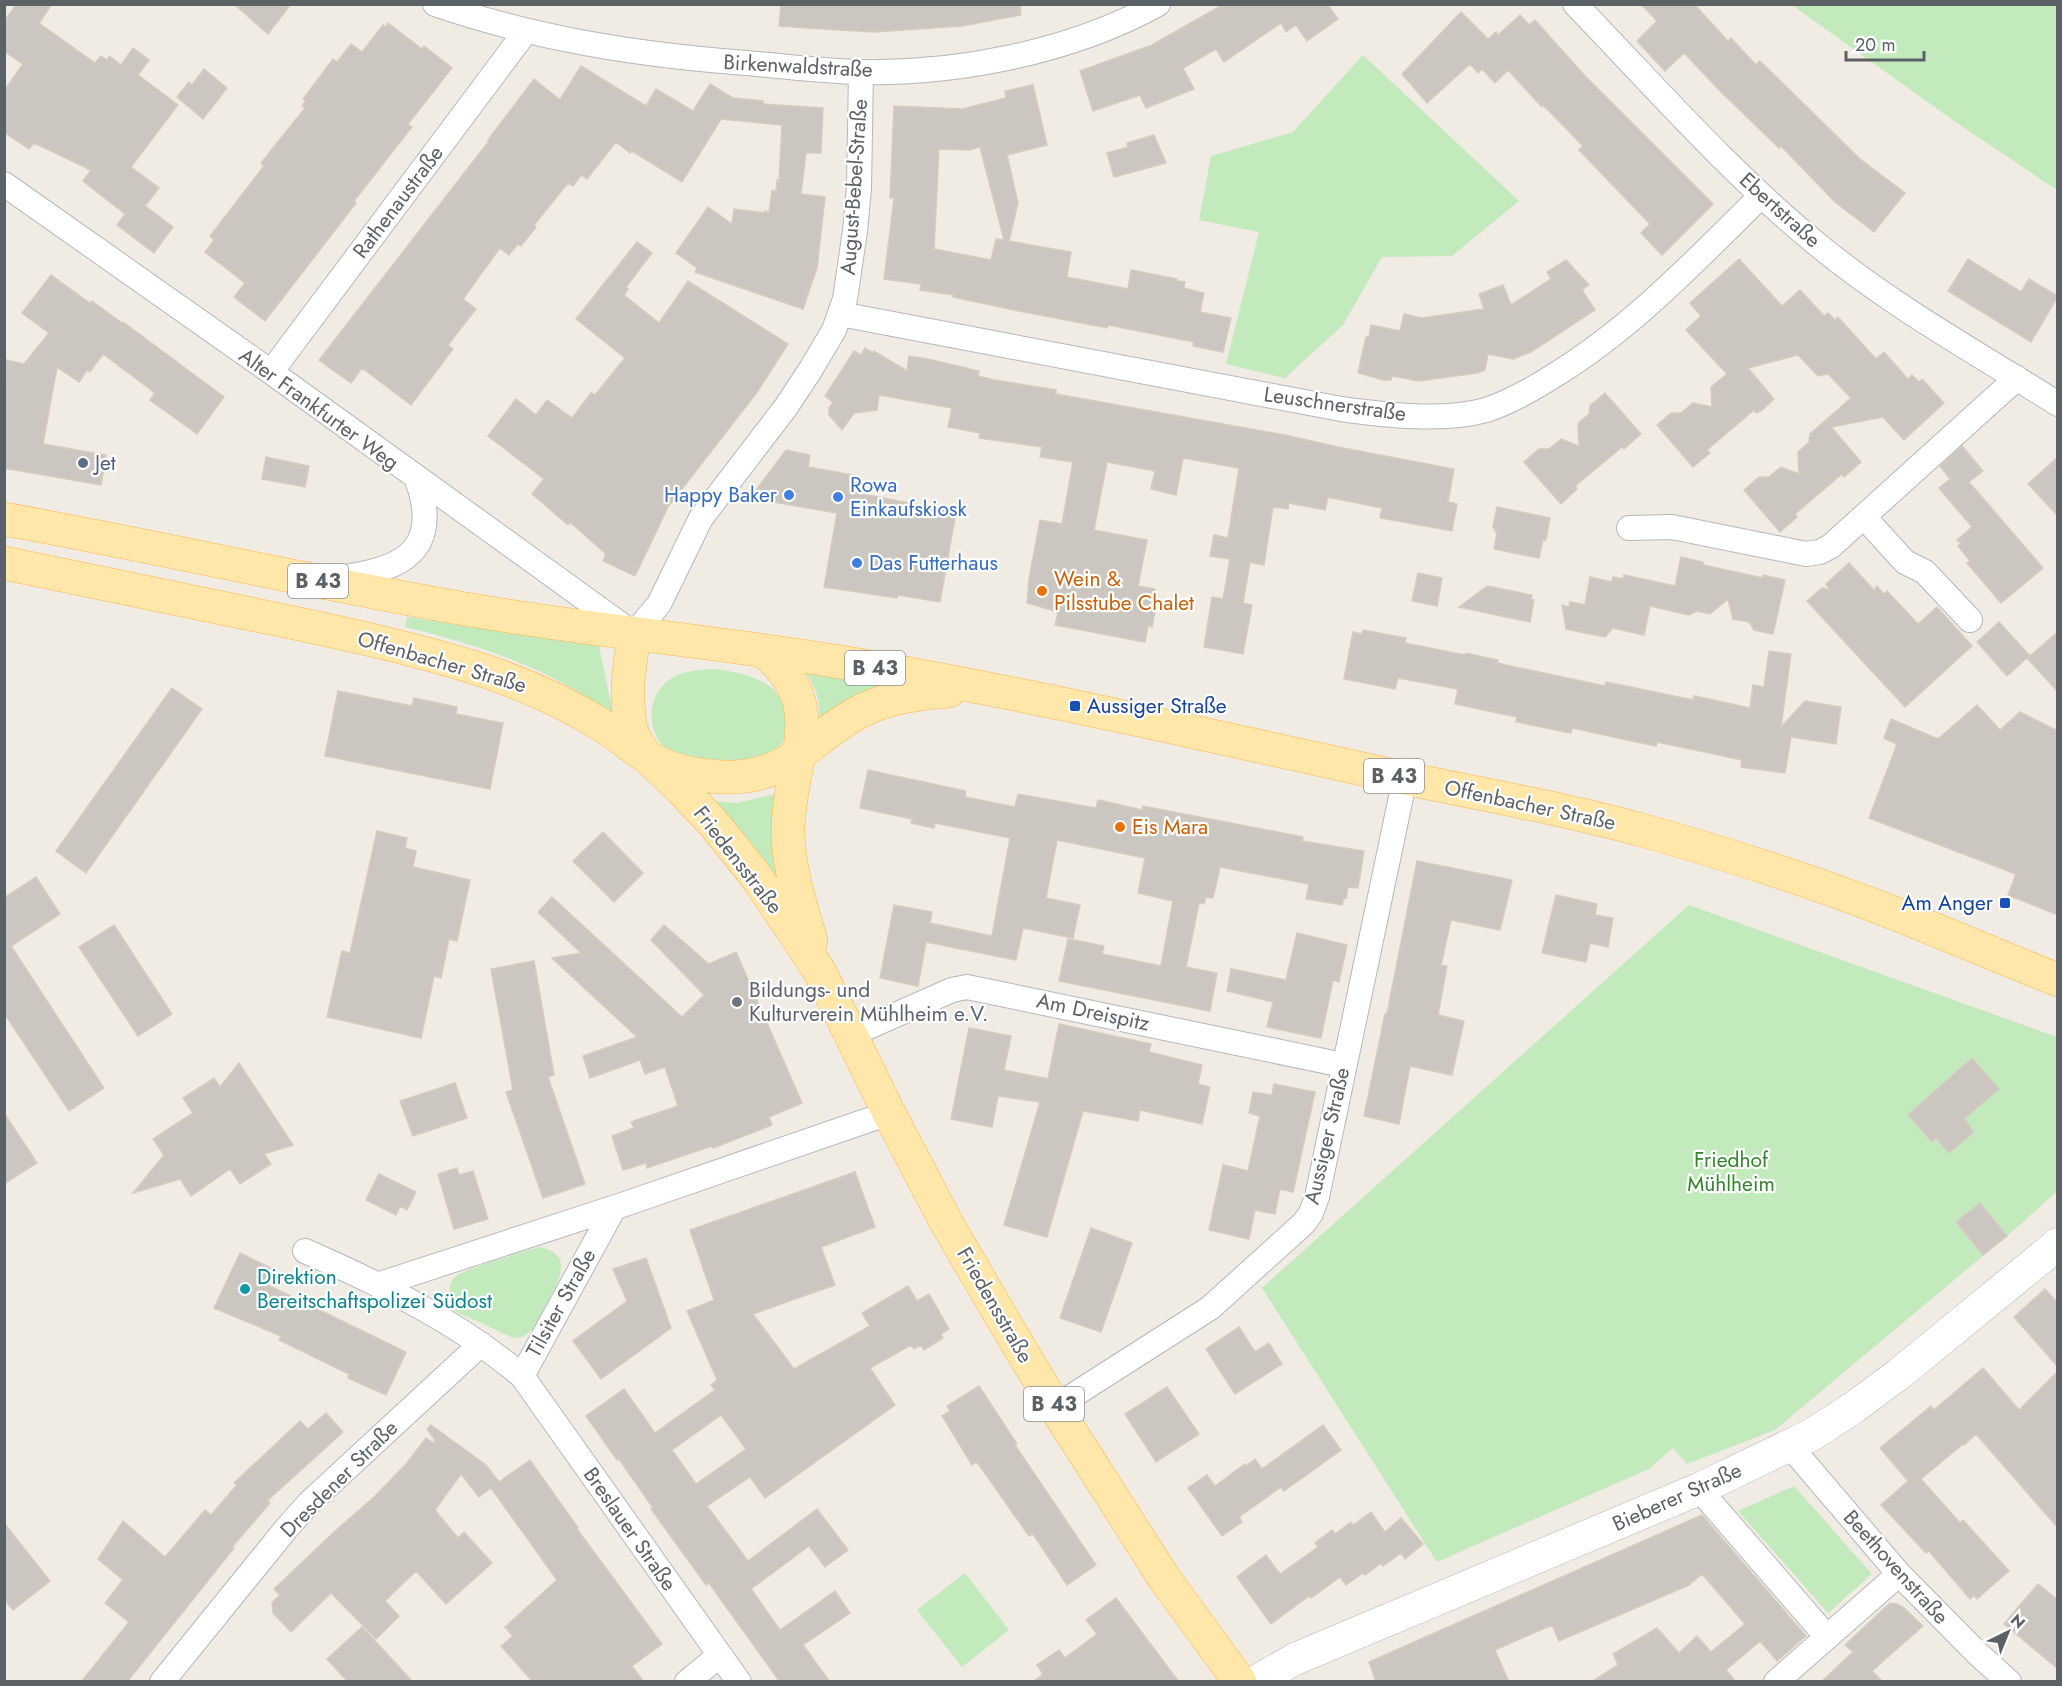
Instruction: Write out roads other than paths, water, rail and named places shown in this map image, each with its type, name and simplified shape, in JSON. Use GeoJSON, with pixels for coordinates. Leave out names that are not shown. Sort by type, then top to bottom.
{"type":"FeatureCollection","features":[{"type":"Feature","properties":{"kind":"main road","name":"Offenbacher Straße"},"geometry":{"type":"LineString","coordinates":[[4,519],[483,612],[879,668],[1086,709],[1567,812],[1722,853],[1879,908],[2058,980]]}},
{"type":"Feature","properties":{"kind":"main road","name":"Offenbacher Straße"},"geometry":{"type":"LineString","coordinates":[[4,563],[339,633],[479,669],[534,690],[573,709],[664,765],[684,771],[726,777],[772,770],[798,756],[848,719],[885,701],[930,693],[986,689]]}},
{"type":"Feature","properties":{"kind":"main road"},"geometry":{"type":"LineString","coordinates":[[634,634],[628,680],[628,703],[634,738],[646,756]]}},
{"type":"Feature","properties":{"kind":"main road","name":"Friedensstraße"},"geometry":{"type":"LineString","coordinates":[[763,651],[787,673],[796,687],[801,703],[803,732],[789,806],[788,835],[795,884],[819,972]]}},
{"type":"Feature","properties":{"kind":"main road","name":"Friedensstraße"},"geometry":{"type":"LineString","coordinates":[[646,756],[721,832],[755,875],[819,972],[946,1222],[1055,1407],[1164,1578],[1240,1682]]}},
{"type":"Feature","properties":{"kind":"street","name":"Birkenwaldstraße"},"geometry":{"type":"LineString","coordinates":[[435,4],[526,32],[616,50],[861,72],[961,65],[1033,52],[1078,39],[1158,4]]}},
{"type":"Feature","properties":{"kind":"street","name":"Ebertstraße"},"geometry":{"type":"LineString","coordinates":[[1575,4],[1761,196],[1818,246],[1896,303],[2058,404]]}},
{"type":"Feature","properties":{"kind":"street","name":"Rathenaustraße"},"geometry":{"type":"LineString","coordinates":[[271,372],[526,32]]}},
{"type":"Feature","properties":{"kind":"street","name":"August-Bebel-Straße"},"geometry":{"type":"LineString","coordinates":[[634,634],[659,603],[701,518],[786,407],[812,369],[834,330],[849,276],[855,231],[861,72]]}},
{"type":"Feature","properties":{"kind":"street","name":"Alter Frankfurter Weg"},"geometry":{"type":"LineString","coordinates":[[4,184],[271,372],[417,480],[634,634]]}},
{"type":"Feature","properties":{"kind":"street","name":"Leuschnerstraße"},"geometry":{"type":"LineString","coordinates":[[840,314],[1341,410],[1380,414],[1456,414],[1486,410],[1523,395],[1598,347],[1654,301],[1761,196]]}},
{"type":"Feature","properties":{"kind":"street"},"geometry":{"type":"LineString","coordinates":[[1629,528],[1672,528],[1806,554],[1820,552],[1831,546],[1864,517],[2017,378]]}},
{"type":"Feature","properties":{"kind":"street"},"geometry":{"type":"LineString","coordinates":[[319,581],[385,568],[410,554],[423,534],[425,523],[424,506],[417,480]]}},
{"type":"Feature","properties":{"kind":"street"},"geometry":{"type":"LineString","coordinates":[[1864,517],[1905,562],[1925,572],[1970,620]]}},
{"type":"Feature","properties":{"kind":"street","name":"Aussiger Straße"},"geometry":{"type":"LineString","coordinates":[[1055,1407],[1210,1308],[1304,1223],[1311,1213],[1317,1197],[1405,778]]}},
{"type":"Feature","properties":{"kind":"street","name":"Am Dreispitz"},"geometry":{"type":"LineString","coordinates":[[850,1035],[952,990],[967,987],[1343,1065]]}},
{"type":"Feature","properties":{"kind":"street","name":"Tilsiter Straße"},"geometry":{"type":"LineString","coordinates":[[380,1284],[614,1208],[890,1113]]}},
{"type":"Feature","properties":{"kind":"street","name":"Tilsiter Straße"},"geometry":{"type":"LineString","coordinates":[[305,1251],[380,1284],[428,1311],[482,1344],[522,1376],[614,1208]]}},
{"type":"Feature","properties":{"kind":"street","name":"Bieberer Straße"},"geometry":{"type":"LineString","coordinates":[[1255,1682],[1295,1659],[1699,1489],[1790,1446],[1831,1423],[1871,1394],[2051,1256]]}},
{"type":"Feature","properties":{"kind":"street","name":"Dresdener Straße"},"geometry":{"type":"LineString","coordinates":[[162,1682],[286,1528],[309,1503],[482,1344]]}},
{"type":"Feature","properties":{"kind":"street","name":"Breslauer Straße"},"geometry":{"type":"LineString","coordinates":[[522,1376],[739,1682]]}},
{"type":"Feature","properties":{"kind":"street","name":"Beethovenstraße"},"geometry":{"type":"LineString","coordinates":[[1790,1446],[1899,1574],[2009,1682]]}},
{"type":"Feature","properties":{"kind":"street"},"geometry":{"type":"LineString","coordinates":[[1699,1489],[1827,1637]]}},
{"type":"Feature","properties":{"kind":"street"},"geometry":{"type":"LineString","coordinates":[[1776,1682],[1899,1574]]}},
{"type":"Feature","properties":{"kind":"street"},"geometry":{"type":"LineString","coordinates":[[687,1682],[720,1655]]}},
{"type":"Feature","properties":{"kind":"place","name":"Jet"},"geometry":{"type":"Point","coordinates":[83,463]}},
{"type":"Feature","properties":{"kind":"place","name":"Happy Baker"},"geometry":{"type":"Point","coordinates":[789,495]}},
{"type":"Feature","properties":{"kind":"place","name":"Rowa Einkaufskiosk"},"geometry":{"type":"Point","coordinates":[838,497]}},
{"type":"Feature","properties":{"kind":"place","name":"Das Futterhaus"},"geometry":{"type":"Point","coordinates":[857,563]}},
{"type":"Feature","properties":{"kind":"place","name":"Wein & Pilsstube Chalet"},"geometry":{"type":"Point","coordinates":[1042,591]}},
{"type":"Feature","properties":{"kind":"place","name":"Aussiger Straße"},"geometry":{"type":"Point","coordinates":[1075,706]}},
{"type":"Feature","properties":{"kind":"place","name":"Eis Mara"},"geometry":{"type":"Point","coordinates":[1120,827]}},
{"type":"Feature","properties":{"kind":"place","name":"Am Anger"},"geometry":{"type":"Point","coordinates":[2005,903]}},
{"type":"Feature","properties":{"kind":"place","name":"Bildungs- und Kulturverein Mühlheim e.V."},"geometry":{"type":"Point","coordinates":[737,1002]}},
{"type":"Feature","properties":{"kind":"place","name":"Direktion Bereitschaftspolizei Südost"},"geometry":{"type":"Point","coordinates":[245,1289]}},
{"type":"Feature","properties":{"kind":"park label","name":"Friedhof Mühlheim"},"geometry":{"type":"Point","coordinates":[1731,1172]}}]}
